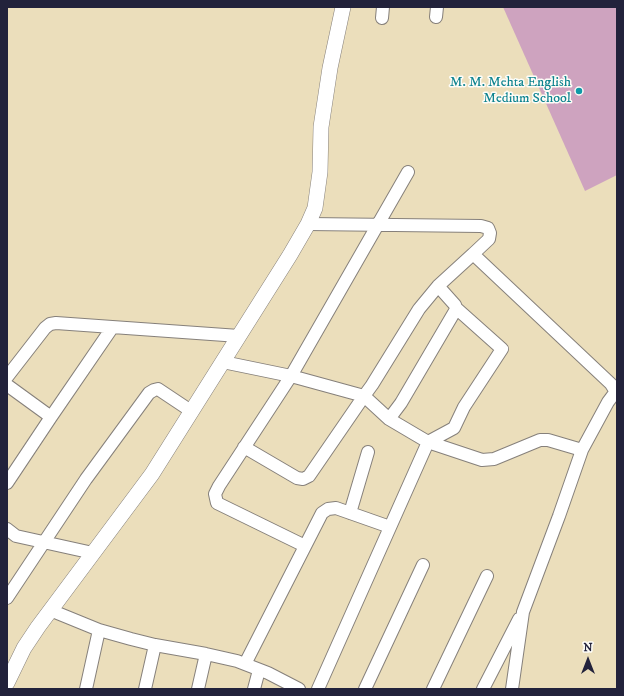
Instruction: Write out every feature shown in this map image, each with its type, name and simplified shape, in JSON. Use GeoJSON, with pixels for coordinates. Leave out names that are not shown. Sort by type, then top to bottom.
{"type":"FeatureCollection","features":[{"type":"Feature","properties":{"kind":"street"},"geometry":{"type":"LineString","coordinates":[[7,683],[24,648],[38,627],[152,474],[308,224],[315,208],[320,172],[321,127],[330,68],[343,7]]}},
{"type":"Feature","properties":{"kind":"street"},"geometry":{"type":"LineString","coordinates":[[305,546],[217,503],[215,494],[291,376],[408,172]]}},
{"type":"Feature","properties":{"kind":"street"},"geometry":{"type":"LineString","coordinates":[[244,447],[297,478],[303,479],[309,476],[372,385],[419,309],[438,286],[490,239],[488,228],[480,226],[308,224]]}},
{"type":"Feature","properties":{"kind":"street"},"geometry":{"type":"LineString","coordinates":[[473,254],[611,384],[616,391],[608,402],[582,450],[523,612],[482,689]]}},
{"type":"Feature","properties":{"kind":"street"},"geometry":{"type":"LineString","coordinates":[[318,689],[428,442],[454,428],[464,407],[502,349],[456,308],[438,286]]}},
{"type":"Feature","properties":{"kind":"street"},"geometry":{"type":"LineString","coordinates":[[389,419],[401,403],[456,308]]}},
{"type":"Feature","properties":{"kind":"street"},"geometry":{"type":"LineString","coordinates":[[9,372],[45,328],[50,324],[56,323],[239,336]]}},
{"type":"Feature","properties":{"kind":"street"},"geometry":{"type":"LineString","coordinates":[[7,483],[112,328]]}},
{"type":"Feature","properties":{"kind":"street"},"geometry":{"type":"LineString","coordinates":[[222,362],[291,376],[364,396],[389,419],[428,442],[482,460],[494,459],[540,440],[548,440],[582,450]]}},
{"type":"Feature","properties":{"kind":"street"},"geometry":{"type":"LineString","coordinates":[[7,385],[51,417]]}},
{"type":"Feature","properties":{"kind":"street"},"geometry":{"type":"LineString","coordinates":[[7,598],[86,479],[149,393],[158,389],[191,411]]}},
{"type":"Feature","properties":{"kind":"street"},"geometry":{"type":"LineString","coordinates":[[350,513],[368,452]]}},
{"type":"Feature","properties":{"kind":"street"},"geometry":{"type":"LineString","coordinates":[[245,664],[322,513],[328,509],[336,508],[390,527]]}},
{"type":"Feature","properties":{"kind":"street"},"geometry":{"type":"LineString","coordinates":[[7,529],[16,536],[93,552]]}},
{"type":"Feature","properties":{"kind":"street"},"geometry":{"type":"LineString","coordinates":[[365,689],[423,565]]}},
{"type":"Feature","properties":{"kind":"street"},"geometry":{"type":"LineString","coordinates":[[433,689],[486,576]]}},
{"type":"Feature","properties":{"kind":"street"},"geometry":{"type":"LineString","coordinates":[[50,610],[99,630],[131,639],[238,661],[268,673],[299,689]]}},
{"type":"Feature","properties":{"kind":"street"},"geometry":{"type":"LineString","coordinates":[[512,689],[523,612]]}},
{"type":"Feature","properties":{"kind":"street"},"geometry":{"type":"LineString","coordinates":[[86,689],[99,630]]}},
{"type":"Feature","properties":{"kind":"street"},"geometry":{"type":"LineString","coordinates":[[144,689],[155,645]]}},
{"type":"Feature","properties":{"kind":"street"},"geometry":{"type":"LineString","coordinates":[[198,689],[206,654]]}},
{"type":"Feature","properties":{"kind":"street"},"geometry":{"type":"LineString","coordinates":[[254,689],[259,670]]}},
{"type":"Feature","properties":{"kind":"building","name":"M. M. Mehta English Medium School"},"geometry":{"type":"Polygon","coordinates":[[[503,7],[617,7],[617,175],[585,191],[503,7]]]}},
{"type":"Feature","properties":{"kind":"place","name":"M. M. Mehta English Medium School"},"geometry":{"type":"Point","coordinates":[579,91]}}]}
